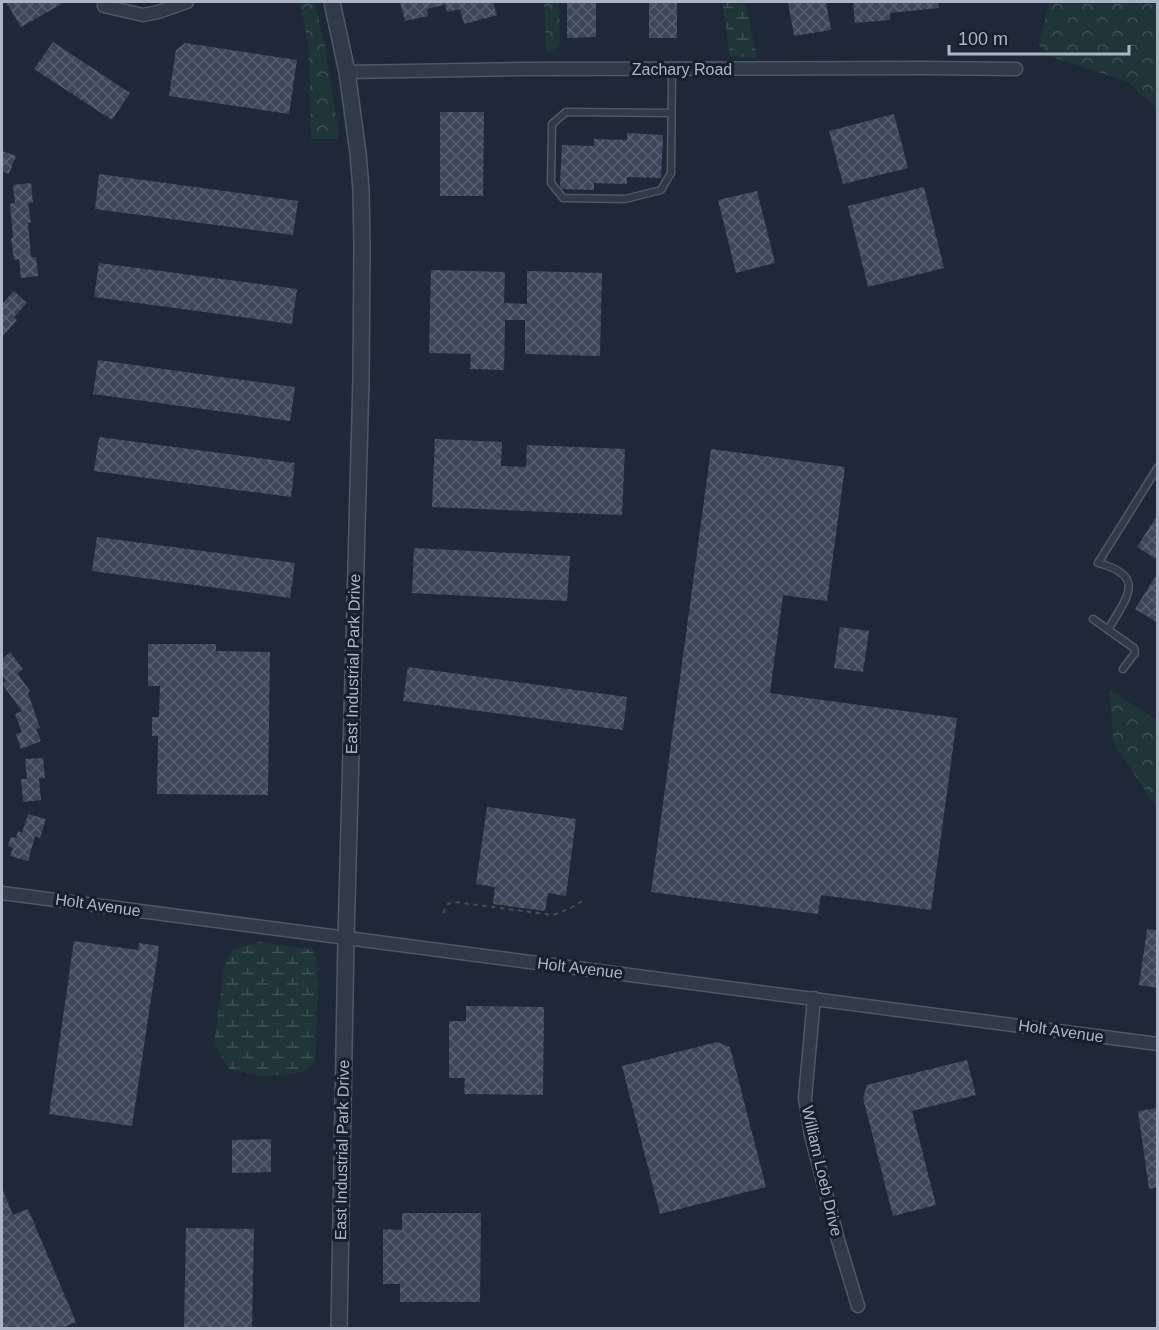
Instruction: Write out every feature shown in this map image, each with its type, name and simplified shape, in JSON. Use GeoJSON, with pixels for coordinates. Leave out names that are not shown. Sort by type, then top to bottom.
{"type":"FeatureCollection","features":[{"type":"Feature","properties":{"kind":"street"},"geometry":{"type":"LineString","coordinates":[[104,6],[143,15],[187,2]]}},
{"type":"Feature","properties":{"kind":"street","name":"East Industrial Park Drive"},"geometry":{"type":"LineString","coordinates":[[332,2],[347,72],[358,153],[362,248],[339,1329]]}},
{"type":"Feature","properties":{"kind":"street","name":"Zachary Road"},"geometry":{"type":"LineString","coordinates":[[347,72],[519,69],[1016,69]]}},
{"type":"Feature","properties":{"kind":"street","name":"Holt Avenue"},"geometry":{"type":"LineString","coordinates":[[2,893],[1158,1044]]}},
{"type":"Feature","properties":{"kind":"street","name":"William Loeb Drive"},"geometry":{"type":"LineString","coordinates":[[813,998],[805,1098],[811,1135],[858,1306]]}},
{"type":"Feature","properties":{"kind":"lane"},"geometry":{"type":"LineString","coordinates":[[672,69],[672,113],[671,173],[661,190],[625,199],[563,198],[551,183],[552,124],[566,112],[672,113]]}},
{"type":"Feature","properties":{"kind":"lane"},"geometry":{"type":"LineString","coordinates":[[1108,630],[1129,592],[1129,582],[1123,573],[1098,563],[1158,467]]}},
{"type":"Feature","properties":{"kind":"lane"},"geometry":{"type":"LineString","coordinates":[[1093,619],[1134,648],[1135,653],[1123,669]]}},
{"type":"Feature","properties":{"kind":"path"},"geometry":{"type":"LineString","coordinates":[[443,914],[448,904],[455,902],[553,915],[569,909],[586,898]]}},
{"type":"Feature","properties":{"kind":"green space"},"geometry":{"type":"Polygon","coordinates":[[[299,2],[315,2],[339,134],[337,139],[311,139],[309,47],[299,2]]]}},
{"type":"Feature","properties":{"kind":"green space"},"geometry":{"type":"Polygon","coordinates":[[[544,2],[559,2],[560,42],[554,52],[546,51],[544,2]]]}},
{"type":"Feature","properties":{"kind":"green space"},"geometry":{"type":"Polygon","coordinates":[[[722,2],[745,2],[757,58],[730,56],[722,2]]]}},
{"type":"Feature","properties":{"kind":"green space"},"geometry":{"type":"Polygon","coordinates":[[[1050,2],[1157,2],[1157,109],[1128,82],[1049,56],[1038,44],[1050,2]]]}},
{"type":"Feature","properties":{"kind":"green space"},"geometry":{"type":"Polygon","coordinates":[[[1109,689],[1157,720],[1157,808],[1114,744],[1109,689]]]}},
{"type":"Feature","properties":{"kind":"green space"},"geometry":{"type":"Polygon","coordinates":[[[259,942],[315,950],[318,980],[315,1063],[303,1072],[262,1077],[229,1069],[214,1044],[225,962],[233,950],[259,942]]]}},
{"type":"Feature","properties":{"kind":"building"},"geometry":{"type":"Polygon","coordinates":[[[6,2],[65,2],[21,27],[6,2]]]}},
{"type":"Feature","properties":{"kind":"building"},"geometry":{"type":"Polygon","coordinates":[[[400,2],[444,2],[444,5],[427,9],[428,16],[405,21],[400,2]]]}},
{"type":"Feature","properties":{"kind":"building"},"geometry":{"type":"Polygon","coordinates":[[[444,2],[493,2],[497,15],[464,24],[460,9],[447,12],[444,2]]]}},
{"type":"Feature","properties":{"kind":"building"},"geometry":{"type":"Polygon","coordinates":[[[567,2],[596,2],[596,37],[567,38],[567,2]]]}},
{"type":"Feature","properties":{"kind":"building"},"geometry":{"type":"Polygon","coordinates":[[[649,2],[677,2],[677,38],[649,38],[649,2]]]}},
{"type":"Feature","properties":{"kind":"building"},"geometry":{"type":"Polygon","coordinates":[[[788,2],[826,2],[831,30],[794,36],[788,2]]]}},
{"type":"Feature","properties":{"kind":"building"},"geometry":{"type":"Polygon","coordinates":[[[853,2],[938,2],[939,8],[890,13],[890,20],[855,23],[853,2]]]}},
{"type":"Feature","properties":{"kind":"building"},"geometry":{"type":"Polygon","coordinates":[[[53,42],[130,93],[112,120],[34,69],[53,42]]]}},
{"type":"Feature","properties":{"kind":"building"},"geometry":{"type":"Polygon","coordinates":[[[185,43],[297,60],[289,114],[169,96],[176,50],[185,43]]]}},
{"type":"Feature","properties":{"kind":"building"},"geometry":{"type":"Polygon","coordinates":[[[440,112],[484,112],[483,196],[440,196],[440,112]]]}},
{"type":"Feature","properties":{"kind":"building"},"geometry":{"type":"Polygon","coordinates":[[[894,114],[908,168],[843,184],[829,131],[894,114]]]}},
{"type":"Feature","properties":{"kind":"building"},"geometry":{"type":"Polygon","coordinates":[[[627,133],[663,135],[661,178],[627,177],[627,184],[594,183],[594,190],[562,189],[560,186],[562,145],[594,146],[594,139],[627,140],[627,133]]]}},
{"type":"Feature","properties":{"kind":"building"},"geometry":{"type":"Polygon","coordinates":[[[2,151],[16,156],[9,174],[2,171],[2,151]]]}},
{"type":"Feature","properties":{"kind":"building"},"geometry":{"type":"Polygon","coordinates":[[[99,174],[298,201],[293,235],[95,209],[99,174]]]}},
{"type":"Feature","properties":{"kind":"building"},"geometry":{"type":"Polygon","coordinates":[[[31,183],[33,203],[28,203],[31,222],[28,223],[31,257],[36,257],[38,276],[21,278],[19,259],[14,260],[10,204],[15,203],[13,185],[31,183]]]}},
{"type":"Feature","properties":{"kind":"building"},"geometry":{"type":"Polygon","coordinates":[[[924,187],[944,268],[868,287],[848,206],[924,187]]]}},
{"type":"Feature","properties":{"kind":"building"},"geometry":{"type":"Polygon","coordinates":[[[757,191],[775,263],[736,273],[718,200],[757,191]]]}},
{"type":"Feature","properties":{"kind":"building"},"geometry":{"type":"Polygon","coordinates":[[[99,263],[297,289],[292,324],[94,297],[99,263]]]}},
{"type":"Feature","properties":{"kind":"building"},"geometry":{"type":"Polygon","coordinates":[[[431,270],[505,272],[504,303],[527,304],[527,271],[602,273],[600,356],[525,354],[525,320],[505,320],[504,370],[470,369],[471,354],[429,353],[431,270]]]}},
{"type":"Feature","properties":{"kind":"building"},"geometry":{"type":"Polygon","coordinates":[[[14,291],[27,303],[14,317],[17,320],[2,337],[2,304],[14,291]]]}},
{"type":"Feature","properties":{"kind":"building"},"geometry":{"type":"Polygon","coordinates":[[[98,360],[295,387],[290,421],[93,394],[98,360]]]}},
{"type":"Feature","properties":{"kind":"building"},"geometry":{"type":"Polygon","coordinates":[[[99,437],[295,463],[291,497],[94,471],[99,437]]]}},
{"type":"Feature","properties":{"kind":"building"},"geometry":{"type":"Polygon","coordinates":[[[435,439],[502,442],[501,466],[526,467],[527,445],[625,449],[622,515],[432,507],[435,439]]]}},
{"type":"Feature","properties":{"kind":"building"},"geometry":{"type":"Polygon","coordinates":[[[711,449],[845,467],[827,601],[783,595],[770,693],[957,718],[931,910],[821,895],[818,914],[651,892],[711,449]]]}},
{"type":"Feature","properties":{"kind":"building"},"geometry":{"type":"Polygon","coordinates":[[[1158,514],[1158,560],[1137,547],[1158,514]]]}},
{"type":"Feature","properties":{"kind":"building"},"geometry":{"type":"Polygon","coordinates":[[[97,537],[295,563],[290,598],[92,571],[97,537]]]}},
{"type":"Feature","properties":{"kind":"building"},"geometry":{"type":"Polygon","coordinates":[[[414,548],[570,556],[567,601],[412,593],[414,548]]]}},
{"type":"Feature","properties":{"kind":"building"},"geometry":{"type":"Polygon","coordinates":[[[1158,572],[1158,623],[1135,609],[1158,572]]]}},
{"type":"Feature","properties":{"kind":"building"},"geometry":{"type":"Polygon","coordinates":[[[840,627],[869,631],[863,672],[834,668],[840,627]]]}},
{"type":"Feature","properties":{"kind":"building"},"geometry":{"type":"Polygon","coordinates":[[[148,644],[216,644],[216,651],[270,652],[268,795],[157,794],[158,736],[152,736],[152,717],[159,717],[160,686],[148,686],[148,644]]]}},
{"type":"Feature","properties":{"kind":"building"},"geometry":{"type":"Polygon","coordinates":[[[10,652],[23,669],[17,673],[30,691],[28,693],[40,728],[36,729],[41,741],[21,749],[16,734],[22,732],[15,714],[22,711],[2,684],[6,681],[2,675],[2,659],[10,652]]]}},
{"type":"Feature","properties":{"kind":"building"},"geometry":{"type":"Polygon","coordinates":[[[408,667],[627,697],[623,730],[403,701],[408,667]]]}},
{"type":"Feature","properties":{"kind":"building"},"geometry":{"type":"Polygon","coordinates":[[[43,758],[45,778],[39,778],[41,800],[23,802],[21,779],[27,779],[25,759],[43,758]]]}},
{"type":"Feature","properties":{"kind":"building"},"geometry":{"type":"Polygon","coordinates":[[[487,807],[576,819],[566,896],[548,893],[545,911],[493,904],[495,887],[476,884],[487,807]]]}},
{"type":"Feature","properties":{"kind":"building"},"geometry":{"type":"Polygon","coordinates":[[[28,814],[46,819],[40,838],[35,836],[28,861],[10,856],[13,848],[8,846],[11,837],[16,838],[18,831],[22,833],[28,814]]]}},
{"type":"Feature","properties":{"kind":"building"},"geometry":{"type":"Polygon","coordinates":[[[1147,929],[1158,930],[1158,988],[1139,985],[1147,929]]]}},
{"type":"Feature","properties":{"kind":"building"},"geometry":{"type":"Polygon","coordinates":[[[74,941],[138,950],[139,943],[159,946],[132,1126],[49,1114],[74,941]]]}},
{"type":"Feature","properties":{"kind":"building"},"geometry":{"type":"Polygon","coordinates":[[[466,1006],[544,1007],[543,1095],[464,1094],[465,1078],[449,1078],[449,1021],[466,1021],[466,1006]]]}},
{"type":"Feature","properties":{"kind":"building"},"geometry":{"type":"Polygon","coordinates":[[[717,1042],[730,1047],[766,1187],[660,1214],[622,1066],[717,1042]]]}},
{"type":"Feature","properties":{"kind":"building"},"geometry":{"type":"Polygon","coordinates":[[[967,1060],[976,1095],[912,1111],[936,1205],[893,1216],[863,1098],[867,1085],[967,1060]]]}},
{"type":"Feature","properties":{"kind":"building"},"geometry":{"type":"Polygon","coordinates":[[[1158,1108],[1158,1187],[1149,1189],[1138,1111],[1158,1108]]]}},
{"type":"Feature","properties":{"kind":"building"},"geometry":{"type":"Polygon","coordinates":[[[271,1139],[271,1172],[232,1173],[232,1140],[271,1139]]]}},
{"type":"Feature","properties":{"kind":"building"},"geometry":{"type":"Polygon","coordinates":[[[2,1188],[13,1215],[28,1209],[76,1322],[60,1329],[2,1329],[2,1188]]]}},
{"type":"Feature","properties":{"kind":"building"},"geometry":{"type":"Polygon","coordinates":[[[402,1213],[481,1213],[480,1302],[400,1302],[400,1284],[383,1284],[383,1229],[402,1230],[402,1213]]]}},
{"type":"Feature","properties":{"kind":"building"},"geometry":{"type":"Polygon","coordinates":[[[186,1228],[254,1229],[252,1329],[184,1329],[186,1228]]]}}]}
